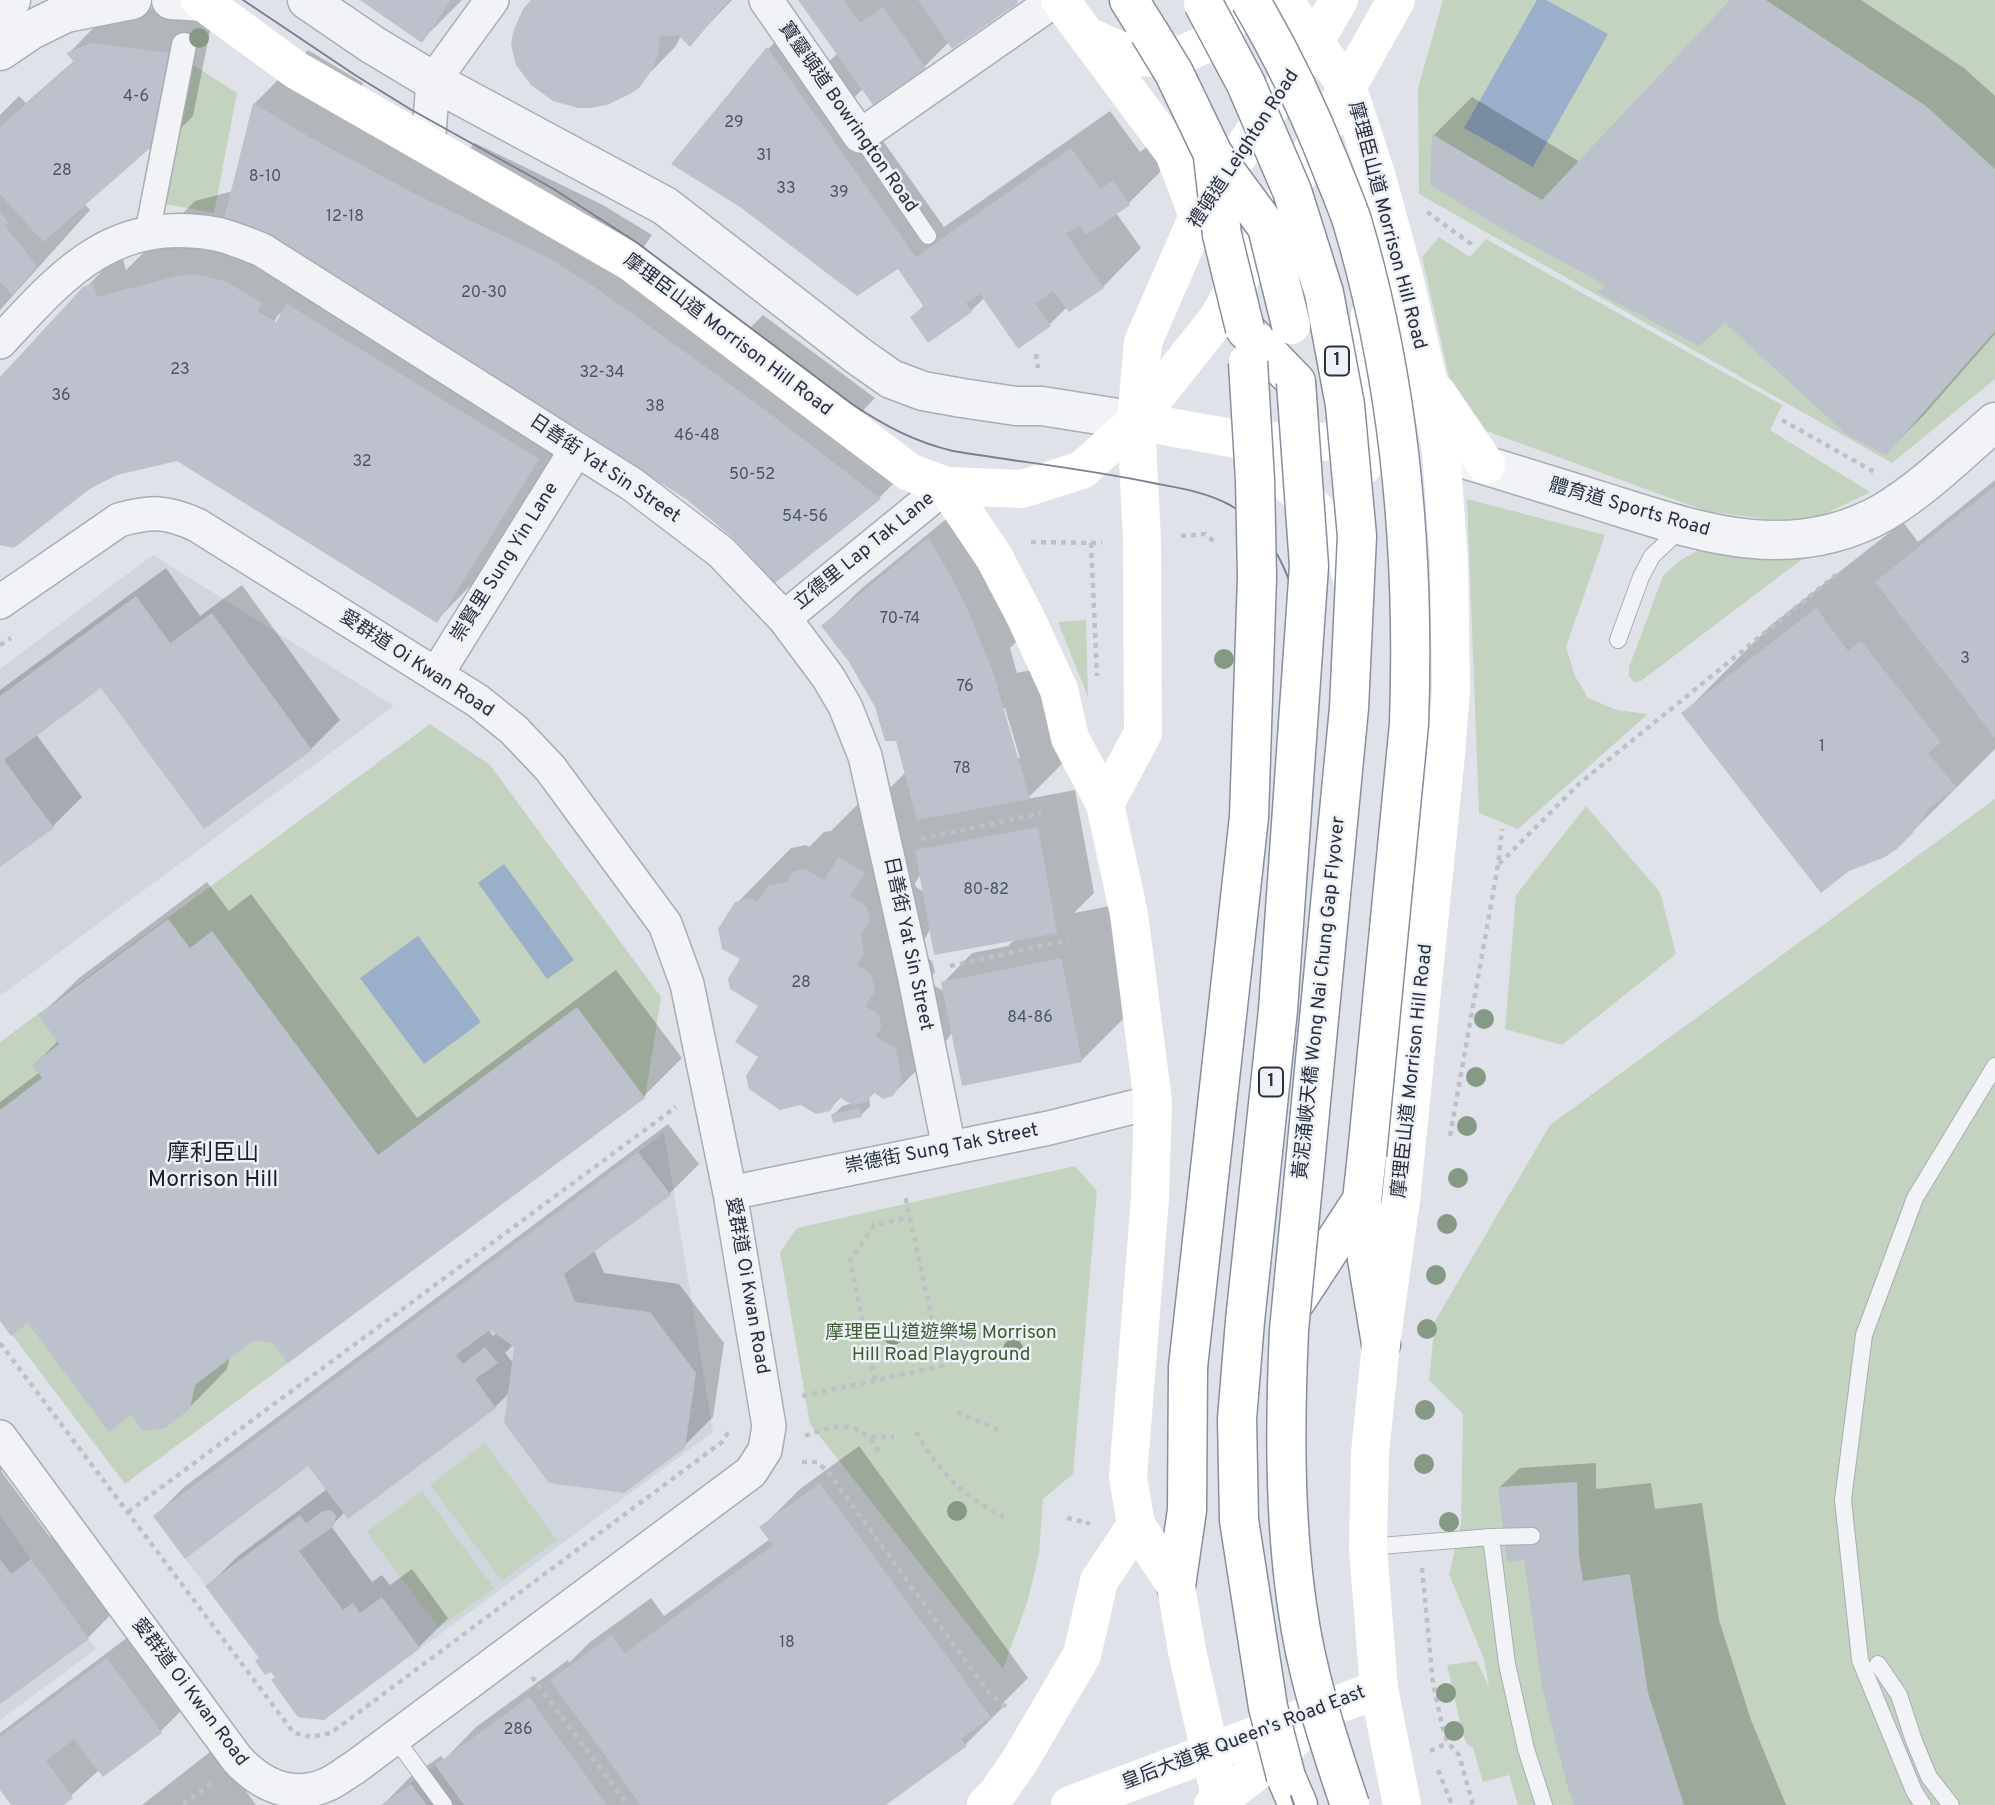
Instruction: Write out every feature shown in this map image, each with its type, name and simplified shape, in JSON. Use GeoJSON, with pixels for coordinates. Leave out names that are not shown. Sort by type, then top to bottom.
{"type":"FeatureCollection","features":[{"type":"Feature","properties":{"kind":"main road"},"geometry":{"type":"LineString","coordinates":[[1057,0],[1174,153],[1198,216]]}},
{"type":"Feature","properties":{"kind":"main road","name":"1"},"geometry":{"type":"LineString","coordinates":[[1129,0],[1174,73],[1213,154],[1267,227],[1291,325],[1309,566],[1278,1010],[1237,1419],[1239,1520],[1268,1707],[1286,1777],[1298,1805]]}},
{"type":"Feature","properties":{"kind":"main road","name":"黃泥涌峽天橋 Wong Nai Chung Gap Flyover"},"geometry":{"type":"LineString","coordinates":[[1201,0],[1247,84],[1292,191],[1324,293],[1345,405],[1357,536],[1349,708],[1289,1330],[1286,1400],[1290,1540],[1297,1606],[1311,1676],[1350,1805]]}},
{"type":"Feature","properties":{"kind":"main road"},"geometry":{"type":"LineString","coordinates":[[1087,36],[1136,57],[1172,59],[1203,45],[1229,23],[1239,0]]}},
{"type":"Feature","properties":{"kind":"main road"},"geometry":{"type":"LineString","coordinates":[[1250,0],[1280,50],[1314,123],[1352,219],[1384,348],[1400,446],[1410,570],[1412,653],[1409,724],[1404,801],[1362,1200],[1367,1259],[1381,1344]]}},
{"type":"Feature","properties":{"kind":"main road","name":"摩理臣山道 Morrison Hill Road"},"geometry":{"type":"LineString","coordinates":[[1283,0],[1347,86],[1376,174],[1428,380],[1441,452],[1449,562],[1451,692],[1432,908],[1370,1453],[1368,1548],[1379,1689],[1402,1805]]}},
{"type":"Feature","properties":{"kind":"main road","name":"禮頓道 Leighton Road"},"geometry":{"type":"LineString","coordinates":[[1136,421],[1143,342],[1198,216],[1315,41],[1339,0]]}},
{"type":"Feature","properties":{"kind":"main road"},"geometry":{"type":"LineString","coordinates":[[1347,86],[1396,0]]}},
{"type":"Feature","properties":{"kind":"main road","name":"摩理臣山道 Morrison Hill Road"},"geometry":{"type":"LineString","coordinates":[[191,1],[296,71],[631,262],[909,472],[946,486],[1022,489],[1082,470],[1136,421],[1218,318],[1347,86]]}},
{"type":"Feature","properties":{"kind":"main road"},"geometry":{"type":"LineString","coordinates":[[1213,154],[1222,235],[1245,329],[1255,480],[1257,577],[1249,817],[1188,1367],[1187,1510],[1176,1586],[1218,1804]]}},
{"type":"Feature","properties":{"kind":"main road"},"geometry":{"type":"LineString","coordinates":[[1218,1804],[1278,1755],[1321,1711],[1298,1552],[1293,1364],[1305,1198],[1353,708],[1376,174]]}},
{"type":"Feature","properties":{"kind":"main road"},"geometry":{"type":"LineString","coordinates":[[1245,329],[1296,382]]}},
{"type":"Feature","properties":{"kind":"main road","name":"摩理臣山道 Morrison Hill Road"},"geometry":{"type":"LineString","coordinates":[[1428,380],[1486,466]]}},
{"type":"Feature","properties":{"kind":"main road"},"geometry":{"type":"LineString","coordinates":[[1105,804],[1143,733],[1142,540],[1136,421],[1248,441],[1364,442],[1441,452]]}},
{"type":"Feature","properties":{"kind":"main road"},"geometry":{"type":"LineString","coordinates":[[1248,441],[1316,510],[1335,535],[1346,557],[1358,602]]}},
{"type":"Feature","properties":{"kind":"main road"},"geometry":{"type":"LineString","coordinates":[[946,486],[994,557],[1059,690],[1070,738],[1105,804],[1129,914],[1153,1102],[1150,1198],[1128,1477],[1136,1525],[1176,1586]]}},
{"type":"Feature","properties":{"kind":"main road"},"geometry":{"type":"LineString","coordinates":[[1297,1301],[1362,1200]]}},
{"type":"Feature","properties":{"kind":"main road"},"geometry":{"type":"LineString","coordinates":[[986,1805],[1019,1762],[1082,1654],[1099,1581],[1136,1525]]}},
{"type":"Feature","properties":{"kind":"main road","name":"皇后大道東 Queen's Road East"},"geometry":{"type":"LineString","coordinates":[[1070,1805],[1379,1689]]}},
{"type":"Feature","properties":{"kind":"street"},"geometry":{"type":"LineString","coordinates":[[0,16],[11,0]]}},
{"type":"Feature","properties":{"kind":"street"},"geometry":{"type":"LineString","coordinates":[[0,51],[31,30],[66,13],[132,0]]}},
{"type":"Feature","properties":{"kind":"street"},"geometry":{"type":"LineString","coordinates":[[307,0],[373,45],[433,80],[665,206],[891,379],[923,391],[962,398],[1016,407],[1042,406],[1136,421]]}},
{"type":"Feature","properties":{"kind":"street"},"geometry":{"type":"LineString","coordinates":[[428,147],[433,80],[492,0]]}},
{"type":"Feature","properties":{"kind":"street"},"geometry":{"type":"LineString","coordinates":[[860,136],[1057,0]]}},
{"type":"Feature","properties":{"kind":"street","name":"寶靈頓道 Bowrington Road"},"geometry":{"type":"LineString","coordinates":[[775,5],[860,136]]}},
{"type":"Feature","properties":{"kind":"street"},"geometry":{"type":"LineString","coordinates":[[147,234],[184,45]]}},
{"type":"Feature","properties":{"kind":"street","name":"日善街 Yat Sin Street"},"geometry":{"type":"LineString","coordinates":[[0,342],[51,287],[85,258],[126,239],[147,234],[170,230],[218,234],[262,250],[633,485],[720,552],[785,618],[828,677],[845,706],[865,756],[914,974],[949,1149]]}},
{"type":"Feature","properties":{"kind":"street","name":"體育道 Sports Road"},"geometry":{"type":"LineString","coordinates":[[1441,452],[1683,527],[1735,537],[1777,540],[1832,533],[1883,512],[1910,494],[1995,422]]}},
{"type":"Feature","properties":{"kind":"street","name":"崇賢里 Sung Yin Lane"},"geometry":{"type":"LineString","coordinates":[[436,675],[576,450]]}},
{"type":"Feature","properties":{"kind":"street","name":"立德里 Lap Tak Lane"},"geometry":{"type":"LineString","coordinates":[[785,618],[946,486]]}},
{"type":"Feature","properties":{"kind":"street","name":"愛群道 Oi Kwan Road"},"geometry":{"type":"LineString","coordinates":[[0,1437],[237,1759],[252,1775],[272,1786],[299,1792],[325,1786],[395,1738],[751,1472],[765,1450],[769,1426],[730,1193],[687,984],[665,923],[550,768],[514,730],[478,701],[197,525],[161,512],[141,513],[119,520],[2,595]]}},
{"type":"Feature","properties":{"kind":"street","name":"崇德街 Sung Tak Street"},"geometry":{"type":"LineString","coordinates":[[730,1193],[949,1149],[1116,1113],[1153,1102]]}},
{"type":"Feature","properties":{"kind":"lane","name":"寶靈頓道 Bowrington Road"},"geometry":{"type":"LineString","coordinates":[[860,136],[929,236]]}},
{"type":"Feature","properties":{"kind":"lane"},"geometry":{"type":"LineString","coordinates":[[1618,640],[1641,577],[1652,556],[1683,527]]}},
{"type":"Feature","properties":{"kind":"lane"},"geometry":{"type":"LineString","coordinates":[[1923,1805],[1914,1791],[1860,1660],[1843,1500],[1864,1335],[1916,1198],[1995,1066]]}},
{"type":"Feature","properties":{"kind":"lane"},"geometry":{"type":"LineString","coordinates":[[1368,1548],[1420,1542],[1532,1536]]}},
{"type":"Feature","properties":{"kind":"lane"},"geometry":{"type":"LineString","coordinates":[[1490,1537],[1507,1664],[1527,1749],[1544,1805]]}},
{"type":"Feature","properties":{"kind":"lane"},"geometry":{"type":"LineString","coordinates":[[1878,1664],[1899,1695],[1913,1741],[1929,1777],[1951,1805]]}},
{"type":"Feature","properties":{"kind":"lane"},"geometry":{"type":"LineString","coordinates":[[395,1738],[444,1805]]}},
{"type":"Feature","properties":{"kind":"path"},"geometry":{"type":"LineString","coordinates":[[1421,206],[1428,214],[1474,246]]}},
{"type":"Feature","properties":{"kind":"path"},"geometry":{"type":"LineString","coordinates":[[1782,420],[1884,477]]}},
{"type":"Feature","properties":{"kind":"path"},"geometry":{"type":"LineString","coordinates":[[994,557],[1020,542],[1091,543],[1142,540]]}},
{"type":"Feature","properties":{"kind":"path"},"geometry":{"type":"LineString","coordinates":[[1091,543],[1097,681]]}},
{"type":"Feature","properties":{"kind":"path"},"geometry":{"type":"LineString","coordinates":[[1498,865],[1580,783],[1844,568]]}},
{"type":"Feature","properties":{"kind":"path"},"geometry":{"type":"LineString","coordinates":[[0,645],[11,637]]}},
{"type":"Feature","properties":{"kind":"path"},"geometry":{"type":"LineString","coordinates":[[915,840],[1041,813]]}},
{"type":"Feature","properties":{"kind":"path"},"geometry":{"type":"LineString","coordinates":[[941,968],[1068,940]]}},
{"type":"Feature","properties":{"kind":"path"},"geometry":{"type":"LineString","coordinates":[[128,1512],[684,1101]]}},
{"type":"Feature","properties":{"kind":"path"},"geometry":{"type":"LineString","coordinates":[[794,1398],[942,1366],[905,1195]]}},
{"type":"Feature","properties":{"kind":"path"},"geometry":{"type":"LineString","coordinates":[[875,1380],[850,1261],[874,1225],[910,1217]]}},
{"type":"Feature","properties":{"kind":"path"},"geometry":{"type":"LineString","coordinates":[[0,1343],[294,1733],[311,1737],[331,1733],[343,1725],[722,1442],[731,1428]]}},
{"type":"Feature","properties":{"kind":"path"},"geometry":{"type":"LineString","coordinates":[[957,1412],[1001,1431]]}},
{"type":"Feature","properties":{"kind":"path"},"geometry":{"type":"LineString","coordinates":[[802,1437],[835,1426],[855,1429],[871,1437],[894,1437]]}},
{"type":"Feature","properties":{"kind":"path"},"geometry":{"type":"LineString","coordinates":[[916,1432],[932,1459],[952,1483],[976,1503],[1004,1517]]}},
{"type":"Feature","properties":{"kind":"path"},"geometry":{"type":"LineString","coordinates":[[871,1437],[881,1455]]}},
{"type":"Feature","properties":{"kind":"path"},"geometry":{"type":"LineString","coordinates":[[802,1462],[817,1462],[828,1472],[989,1693],[1009,1709]]}},
{"type":"Feature","properties":{"kind":"path"},"geometry":{"type":"LineString","coordinates":[[1067,1518],[1088,1523]]}},
{"type":"Feature","properties":{"kind":"path"},"geometry":{"type":"LineString","coordinates":[[1420,1542],[1433,1683],[1443,1729],[1448,1743],[1459,1755],[1473,1805]]}},
{"type":"Feature","properties":{"kind":"path"},"geometry":{"type":"LineString","coordinates":[[532,1676],[628,1805]]}},
{"type":"Feature","properties":{"kind":"path"},"geometry":{"type":"LineString","coordinates":[[1430,1751],[1452,1805]]}},
{"type":"Feature","properties":{"kind":"path"},"geometry":{"type":"LineString","coordinates":[[186,1805],[185,1803],[215,1781]]}},
{"type":"Feature","properties":{"kind":"shaded area"},"geometry":{"type":"Polygon","coordinates":[[[153,555],[394,706],[0,996],[0,669],[153,555]]]}},
{"type":"Feature","properties":{"kind":"shaded area"},"geometry":{"type":"Polygon","coordinates":[[[664,1133],[713,1432],[324,1720],[298,1717],[271,1680],[274,1677],[271,1672],[265,1675],[255,1661],[259,1657],[153,1516],[664,1133]]]}},
{"type":"Feature","properties":{"kind":"shaded area"},"geometry":{"type":"Polygon","coordinates":[[[0,1516],[96,1649],[0,1720],[0,1516]]]}},
{"type":"Feature","properties":{"kind":"shaded area"},"geometry":{"type":"Polygon","coordinates":[[[435,1765],[464,1805],[381,1805],[435,1765]]]}},
{"type":"Feature","properties":{"kind":"green space"},"geometry":{"type":"Polygon","coordinates":[[[1443,0],[1995,0],[1995,379],[1892,463],[1419,194],[1418,88],[1443,0]]]}},
{"type":"Feature","properties":{"kind":"green space"},"geometry":{"type":"Polygon","coordinates":[[[187,61],[237,93],[214,213],[160,203],[187,61]]]}},
{"type":"Feature","properties":{"kind":"green space"},"geometry":{"type":"Polygon","coordinates":[[[1439,237],[1470,257],[1486,239],[1782,405],[1770,430],[1870,492],[1813,520],[1764,519],[1706,511],[1459,421],[1422,257],[1439,237]]]}},
{"type":"Feature","properties":{"kind":"green space"},"geometry":{"type":"Polygon","coordinates":[[[1467,499],[1605,535],[1566,647],[1575,676],[1588,698],[1617,710],[1648,714],[1518,829],[1479,813],[1467,499]]]}},
{"type":"Feature","properties":{"kind":"green space"},"geometry":{"type":"Polygon","coordinates":[[[1697,551],[1801,552],[1805,557],[1641,681],[1634,682],[1629,676],[1629,667],[1663,576],[1679,561],[1697,551]]]}},
{"type":"Feature","properties":{"kind":"green space"},"geometry":{"type":"Polygon","coordinates":[[[1086,620],[1088,697],[1058,622],[1086,620]]]}},
{"type":"Feature","properties":{"kind":"green space"},"geometry":{"type":"Polygon","coordinates":[[[430,724],[490,765],[661,997],[645,1098],[125,1484],[0,1319],[0,1042],[430,724]]]}},
{"type":"Feature","properties":{"kind":"green space"},"geometry":{"type":"Polygon","coordinates":[[[1995,799],[1995,1805],[1518,1805],[1509,1775],[1483,1782],[1473,1748],[1467,1744],[1463,1735],[1447,1665],[1477,1661],[1489,1687],[1484,1659],[1449,1574],[1461,1524],[1463,1414],[1429,1380],[1435,1321],[1550,1125],[1995,799]]]}},
{"type":"Feature","properties":{"kind":"green space"},"geometry":{"type":"Polygon","coordinates":[[[1586,806],[1660,892],[1676,954],[1562,1045],[1505,1029],[1516,895],[1586,806]]]}},
{"type":"Feature","properties":{"kind":"green space","name":"摩理臣山道遊樂場 Morrison Hill Road Playground"},"geometry":{"type":"Polygon","coordinates":[[[1075,1166],[1097,1191],[1073,1474],[1043,1499],[1039,1554],[1028,1600],[1003,1669],[810,1424],[780,1252],[797,1228],[1075,1166]]]}},
{"type":"Feature","properties":{"kind":"green space"},"geometry":{"type":"Polygon","coordinates":[[[485,1443],[557,1540],[502,1581],[430,1485],[485,1443]]]}},
{"type":"Feature","properties":{"kind":"green space"},"geometry":{"type":"Polygon","coordinates":[[[422,1491],[494,1588],[439,1628],[367,1532],[422,1491]]]}},
{"type":"Feature","properties":{"kind":"water"},"geometry":{"type":"Polygon","coordinates":[[[1537,0],[1546,0],[1608,34],[1533,167],[1464,128],[1537,0]]]}},
{"type":"Feature","properties":{"kind":"water"},"geometry":{"type":"Polygon","coordinates":[[[504,864],[574,960],[547,979],[478,883],[504,864]]]}},
{"type":"Feature","properties":{"kind":"water"},"geometry":{"type":"Polygon","coordinates":[[[418,936],[481,1022],[424,1064],[360,978],[418,936]]]}},
{"type":"Feature","properties":{"kind":"building"},"geometry":{"type":"Polygon","coordinates":[[[360,0],[451,0],[422,43],[360,0]]]}},
{"type":"Feature","properties":{"kind":"building"},"geometry":{"type":"Polygon","coordinates":[[[531,0],[729,0],[690,47],[678,35],[660,36],[653,68],[640,87],[632,93],[607,105],[578,108],[553,101],[531,85],[516,65],[511,45],[513,32],[523,9],[531,0]]]}},
{"type":"Feature","properties":{"kind":"building"},"geometry":{"type":"Polygon","coordinates":[[[798,0],[847,0],[845,2],[860,23],[883,7],[926,68],[873,105],[798,0]]]}},
{"type":"Feature","properties":{"kind":"building"},"geometry":{"type":"Polygon","coordinates":[[[918,0],[1016,0],[1018,3],[952,49],[918,0]]]}},
{"type":"Feature","properties":{"kind":"building"},"geometry":{"type":"Polygon","coordinates":[[[1730,0],[1766,0],[1926,106],[1995,169],[1995,331],[1886,455],[1847,435],[1725,323],[1699,346],[1597,292],[1607,286],[1508,232],[1430,185],[1432,134],[1542,200],[1730,0]]]}},
{"type":"Feature","properties":{"kind":"building"},"geometry":{"type":"Polygon","coordinates":[[[92,43],[176,54],[155,156],[149,149],[43,242],[0,194],[0,127],[74,62],[66,53],[92,43]]]}},
{"type":"Feature","properties":{"kind":"building"},"geometry":{"type":"Polygon","coordinates":[[[767,47],[916,257],[1071,148],[1101,189],[1113,180],[1130,205],[1086,235],[1079,225],[1066,234],[1104,288],[1069,312],[1053,291],[1035,304],[1051,326],[1018,349],[980,294],[966,303],[972,312],[928,343],[910,317],[924,307],[898,269],[857,296],[740,207],[671,164],[767,47]]]}},
{"type":"Feature","properties":{"kind":"building"},"geometry":{"type":"Polygon","coordinates":[[[253,103],[309,137],[419,196],[549,258],[599,290],[764,409],[881,499],[775,583],[733,538],[686,499],[370,299],[224,219],[253,103]]]}},
{"type":"Feature","properties":{"kind":"building"},"geometry":{"type":"Polygon","coordinates":[[[0,213],[9,223],[5,226],[37,266],[12,295],[0,281],[0,213]]]}},
{"type":"Feature","properties":{"kind":"building"},"geometry":{"type":"Polygon","coordinates":[[[193,274],[225,281],[262,303],[257,311],[276,322],[287,304],[539,459],[437,623],[177,461],[117,475],[91,488],[14,548],[0,545],[0,377],[83,287],[93,283],[97,297],[193,274]]]}},
{"type":"Feature","properties":{"kind":"building"},"geometry":{"type":"Polygon","coordinates":[[[1995,486],[1995,738],[1875,582],[1995,486]]]}},
{"type":"Feature","properties":{"kind":"building"},"geometry":{"type":"Polygon","coordinates":[[[928,538],[951,576],[992,669],[1030,799],[917,820],[896,741],[885,741],[875,707],[849,662],[821,626],[928,538]]]}},
{"type":"Feature","properties":{"kind":"building"},"geometry":{"type":"Polygon","coordinates":[[[136,596],[170,643],[212,613],[312,750],[204,829],[101,688],[4,760],[54,828],[0,867],[0,696],[136,596]]]}},
{"type":"Feature","properties":{"kind":"building"},"geometry":{"type":"Polygon","coordinates":[[[1816,608],[1848,651],[1861,641],[1941,742],[1928,753],[1956,787],[1929,809],[1912,834],[1897,849],[1885,857],[1849,871],[1821,893],[1681,713],[1816,608]]]}},
{"type":"Feature","properties":{"kind":"building"},"geometry":{"type":"Polygon","coordinates":[[[1038,827],[1057,933],[934,955],[915,850],[1038,827]]]}},
{"type":"Feature","properties":{"kind":"building"},"geometry":{"type":"Polygon","coordinates":[[[839,857],[865,873],[850,896],[867,907],[870,920],[861,934],[864,953],[857,965],[871,974],[875,991],[865,1006],[879,1015],[882,1028],[875,1036],[896,1049],[902,1081],[893,1096],[883,1099],[873,1092],[867,1102],[852,1105],[839,1097],[830,1111],[816,1114],[801,1105],[780,1110],[749,1089],[746,1076],[758,1057],[735,1042],[758,1006],[730,989],[728,979],[740,959],[722,949],[718,929],[735,902],[751,898],[757,902],[768,886],[787,882],[794,871],[806,869],[824,880],[839,857]]]}},
{"type":"Feature","properties":{"kind":"building"},"geometry":{"type":"Polygon","coordinates":[[[168,919],[190,948],[212,931],[378,1155],[577,1007],[645,1098],[288,1363],[273,1343],[254,1340],[195,1385],[190,1409],[165,1428],[143,1431],[131,1415],[109,1432],[28,1323],[11,1336],[0,1321],[0,1110],[42,1078],[32,1065],[59,1044],[38,1015],[168,919]]]}},
{"type":"Feature","properties":{"kind":"building"},"geometry":{"type":"Polygon","coordinates":[[[1061,958],[1082,1062],[962,1086],[941,982],[1061,958]]]}},
{"type":"Feature","properties":{"kind":"building"},"geometry":{"type":"Polygon","coordinates":[[[860,1108],[862,1117],[833,1123],[831,1114],[860,1108]]]}},
{"type":"Feature","properties":{"kind":"building"},"geometry":{"type":"Polygon","coordinates":[[[638,1152],[671,1195],[564,1274],[575,1302],[650,1312],[696,1373],[685,1448],[624,1493],[549,1483],[504,1423],[514,1347],[490,1330],[456,1355],[463,1364],[485,1347],[498,1363],[475,1379],[496,1408],[348,1519],[308,1466],[185,1559],[153,1516],[638,1152]]]}},
{"type":"Feature","properties":{"kind":"building"},"geometry":{"type":"Polygon","coordinates":[[[1577,1482],[1579,1555],[1583,1581],[1630,1574],[1648,1693],[1684,1805],[1574,1805],[1567,1785],[1542,1687],[1524,1560],[1507,1562],[1498,1487],[1577,1482]]]}},
{"type":"Feature","properties":{"kind":"building"},"geometry":{"type":"Polygon","coordinates":[[[820,1483],[991,1717],[961,1739],[967,1746],[886,1805],[641,1805],[550,1680],[612,1635],[625,1653],[773,1545],[759,1527],[820,1483]]]}},
{"type":"Feature","properties":{"kind":"building"},"geometry":{"type":"Polygon","coordinates":[[[331,1510],[336,1515],[334,1526],[299,1551],[343,1610],[353,1603],[360,1613],[382,1597],[420,1648],[324,1720],[298,1717],[271,1680],[275,1677],[271,1672],[265,1675],[255,1661],[259,1658],[205,1586],[300,1515],[306,1523],[323,1511],[331,1510]]]}},
{"type":"Feature","properties":{"kind":"building"},"geometry":{"type":"Polygon","coordinates":[[[0,1559],[11,1574],[31,1559],[89,1639],[0,1704],[0,1559]]]}},
{"type":"Feature","properties":{"kind":"building"},"geometry":{"type":"Polygon","coordinates":[[[107,1658],[162,1733],[103,1777],[74,1739],[46,1761],[73,1798],[64,1805],[11,1805],[0,1790],[0,1737],[107,1658]]]}},
{"type":"Feature","properties":{"kind":"building"},"geometry":{"type":"Polygon","coordinates":[[[529,1697],[607,1805],[464,1805],[435,1765],[529,1697]]]}},
{"type":"Feature","properties":{"kind":"building"},"geometry":{"type":"Polygon","coordinates":[[[411,1784],[427,1805],[381,1805],[411,1784]]]}},
{"type":"Feature","properties":{"kind":"tram line"},"geometry":{"type":"LineString","coordinates":[[243,0],[410,109],[552,188],[636,242],[852,404],[888,426],[913,438],[953,451],[1103,474],[1202,494],[1230,505],[1247,517],[1274,548],[1291,586],[1300,647],[1243,1264],[1236,1368],[1234,1472],[1238,1559],[1248,1630],[1273,1738],[1294,1805]]}},
{"type":"Feature","properties":{"kind":"district","name":"摩利臣山 Morrison Hill"},"geometry":{"type":"Point","coordinates":[213,1168]}}]}
